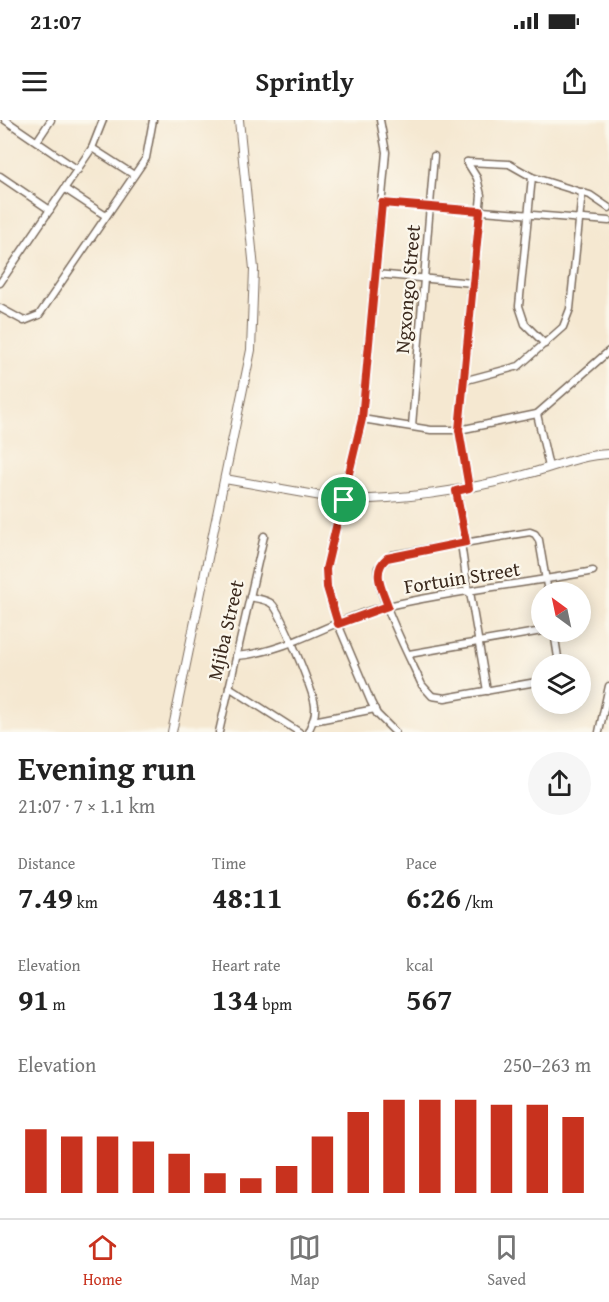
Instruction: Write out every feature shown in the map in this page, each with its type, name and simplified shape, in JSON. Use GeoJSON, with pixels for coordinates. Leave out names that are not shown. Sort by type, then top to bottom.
{"type":"FeatureCollection","features":[{"type":"Feature","properties":{"kind":"street"},"geometry":{"type":"LineString","coordinates":[[5,120],[78,170]]}},
{"type":"Feature","properties":{"kind":"street"},"geometry":{"type":"LineString","coordinates":[[37,141],[51,120]]}},
{"type":"Feature","properties":{"kind":"street"},"geometry":{"type":"LineString","coordinates":[[0,283],[92,148],[103,120]]}},
{"type":"Feature","properties":{"kind":"street"},"geometry":{"type":"LineString","coordinates":[[0,308],[24,321],[39,315],[149,153],[153,120]]}},
{"type":"Feature","properties":{"kind":"street"},"geometry":{"type":"LineString","coordinates":[[172,732],[249,361],[254,309],[251,226],[239,120]]}},
{"type":"Feature","properties":{"kind":"street"},"geometry":{"type":"LineString","coordinates":[[380,120],[386,152],[362,419],[326,569],[327,587],[338,624],[375,710],[395,732]]}},
{"type":"Feature","properties":{"kind":"street"},"geometry":{"type":"LineString","coordinates":[[92,148],[134,176]]}},
{"type":"Feature","properties":{"kind":"street","name":"Ngxongo Street"},"geometry":{"type":"LineString","coordinates":[[412,426],[434,156]]}},
{"type":"Feature","properties":{"kind":"street"},"geometry":{"type":"LineString","coordinates":[[469,488],[459,430],[481,189],[467,162],[509,164],[532,177],[582,192],[600,200],[609,208]]}},
{"type":"Feature","properties":{"kind":"street"},"geometry":{"type":"LineString","coordinates":[[0,176],[50,210]]}},
{"type":"Feature","properties":{"kind":"street"},"geometry":{"type":"LineString","coordinates":[[532,177],[520,313],[528,328],[545,344]]}},
{"type":"Feature","properties":{"kind":"street"},"geometry":{"type":"LineString","coordinates":[[65,189],[106,216]]}},
{"type":"Feature","properties":{"kind":"street"},"geometry":{"type":"LineString","coordinates":[[463,381],[514,368],[563,327],[569,316],[582,192]]}},
{"type":"Feature","properties":{"kind":"street"},"geometry":{"type":"LineString","coordinates":[[382,203],[609,221]]}},
{"type":"Feature","properties":{"kind":"street"},"geometry":{"type":"LineString","coordinates":[[376,274],[473,284]]}},
{"type":"Feature","properties":{"kind":"street"},"geometry":{"type":"LineString","coordinates":[[362,419],[431,430],[459,430],[537,414],[609,351]]}},
{"type":"Feature","properties":{"kind":"street"},"geometry":{"type":"LineString","coordinates":[[537,414],[549,467]]}},
{"type":"Feature","properties":{"kind":"street"},"geometry":{"type":"LineString","coordinates":[[225,478],[344,500],[456,491],[569,461],[609,454]]}},
{"type":"Feature","properties":{"kind":"street"},"geometry":{"type":"LineString","coordinates":[[456,491],[469,592],[487,691]]}},
{"type":"Feature","properties":{"kind":"street"},"geometry":{"type":"LineString","coordinates":[[531,683],[445,698],[432,696],[422,685],[388,606],[378,574],[381,562],[387,558],[524,533],[535,534],[539,540],[546,580]]}},
{"type":"Feature","properties":{"kind":"street","name":"Mjiba Street"},"geometry":{"type":"LineString","coordinates":[[219,732],[264,536]]}},
{"type":"Feature","properties":{"kind":"street","name":"Fortuin Street"},"geometry":{"type":"LineString","coordinates":[[236,656],[261,654],[388,606],[593,571]]}},
{"type":"Feature","properties":{"kind":"street"},"geometry":{"type":"LineString","coordinates":[[250,597],[266,600],[274,606],[291,644],[315,703],[313,721],[308,732]]}},
{"type":"Feature","properties":{"kind":"street"},"geometry":{"type":"LineString","coordinates":[[409,654],[531,633]]}},
{"type":"Feature","properties":{"kind":"street"},"geometry":{"type":"LineString","coordinates":[[599,732],[609,686]]}},
{"type":"Feature","properties":{"kind":"street"},"geometry":{"type":"LineString","coordinates":[[229,687],[299,732]]}},
{"type":"Feature","properties":{"kind":"street"},"geometry":{"type":"LineString","coordinates":[[313,721],[375,710]]}},
{"type":"Feature","properties":{"kind":"route"},"geometry":{"type":"LineString","coordinates":[[382,203],[480,211],[459,430],[469,488],[456,491],[466,542],[392,555],[387,558],[378,568],[378,580],[388,606],[338,624],[327,587],[326,569],[344,500],[362,419],[382,203]]}}]}
